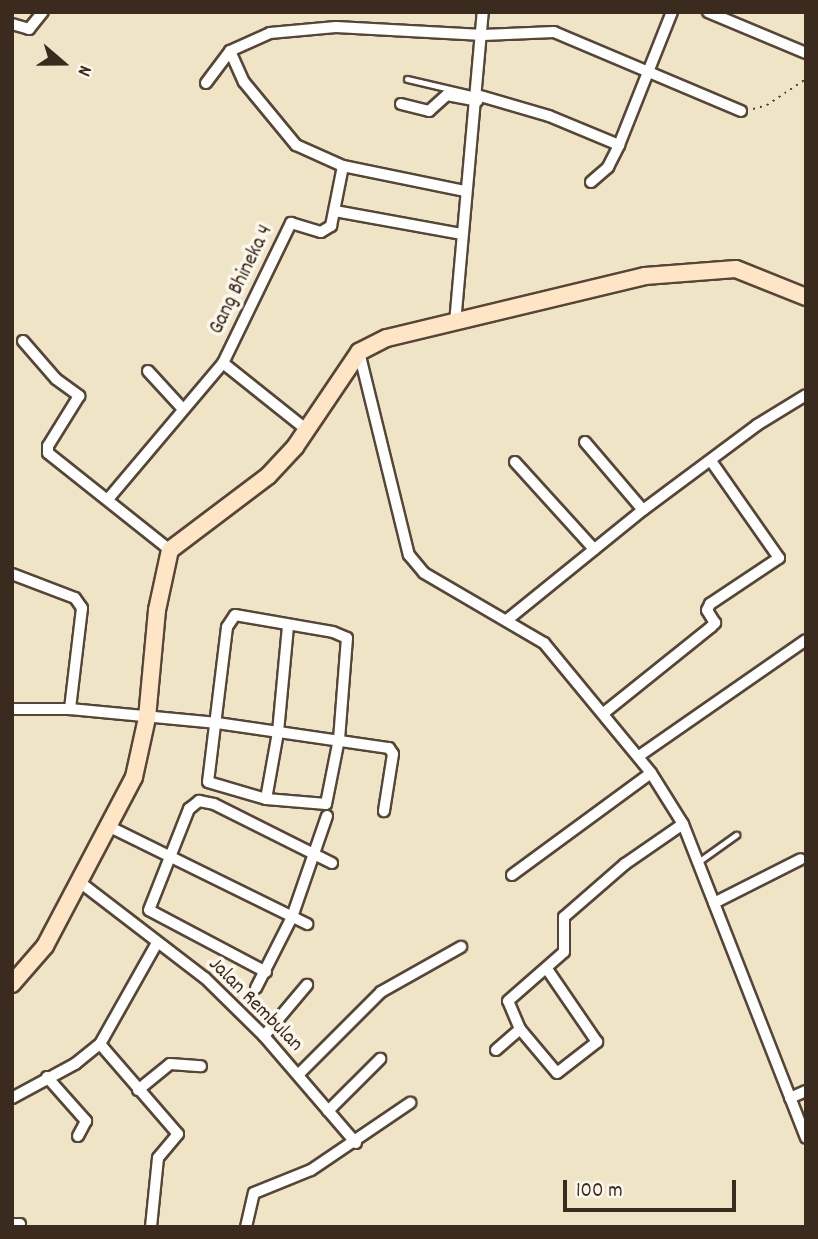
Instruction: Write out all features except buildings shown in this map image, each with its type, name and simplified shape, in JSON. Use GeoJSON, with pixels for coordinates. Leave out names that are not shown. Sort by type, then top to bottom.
{"type":"FeatureCollection","features":[{"type":"Feature","properties":{"kind":"street"},"geometry":{"type":"LineString","coordinates":[[12,24],[29,29],[43,12]]}},
{"type":"Feature","properties":{"kind":"street"},"geometry":{"type":"LineString","coordinates":[[455,323],[465,191],[477,98],[484,12]]}},
{"type":"Feature","properties":{"kind":"street"},"geometry":{"type":"LineString","coordinates":[[591,183],[604,173],[619,145],[646,70],[672,12]]}},
{"type":"Feature","properties":{"kind":"street"},"geometry":{"type":"LineString","coordinates":[[708,12],[806,53]]}},
{"type":"Feature","properties":{"kind":"street"},"geometry":{"type":"LineString","coordinates":[[206,83],[230,51],[270,33],[336,27],[483,35],[554,32],[741,111]]}},
{"type":"Feature","properties":{"kind":"street"},"geometry":{"type":"LineString","coordinates":[[230,51],[244,82],[296,145],[344,166],[465,191]]}},
{"type":"Feature","properties":{"kind":"street"},"geometry":{"type":"LineString","coordinates":[[401,104],[429,111],[447,95],[477,98],[549,116],[619,145]]}},
{"type":"Feature","properties":{"kind":"street"},"geometry":{"type":"LineString","coordinates":[[344,166],[335,211],[461,234]]}},
{"type":"Feature","properties":{"kind":"street","name":"Gang Bhineka 4"},"geometry":{"type":"LineString","coordinates":[[109,498],[223,363],[289,226],[295,222],[326,231],[335,211]]}},
{"type":"Feature","properties":{"kind":"street"},"geometry":{"type":"LineString","coordinates":[[12,984],[44,946],[110,827],[134,776],[148,718],[155,620],[170,550],[268,476],[307,430],[359,352],[387,338],[645,276],[720,268],[757,275],[806,298]]}},
{"type":"Feature","properties":{"kind":"street"},"geometry":{"type":"LineString","coordinates":[[23,341],[56,379],[79,396],[48,446],[48,453],[109,498],[170,550]]}},
{"type":"Feature","properties":{"kind":"street"},"geometry":{"type":"LineString","coordinates":[[359,352],[409,555],[424,573],[544,643],[605,712],[651,773],[683,824],[806,1138]]}},
{"type":"Feature","properties":{"kind":"street"},"geometry":{"type":"LineString","coordinates":[[223,363],[307,430]]}},
{"type":"Feature","properties":{"kind":"street"},"geometry":{"type":"LineString","coordinates":[[148,371],[183,409]]}},
{"type":"Feature","properties":{"kind":"street"},"geometry":{"type":"LineString","coordinates":[[507,620],[643,510],[757,425],[806,395]]}},
{"type":"Feature","properties":{"kind":"street"},"geometry":{"type":"LineString","coordinates":[[585,442],[643,510]]}},
{"type":"Feature","properties":{"kind":"street"},"geometry":{"type":"LineString","coordinates":[[605,712],[715,623],[707,610],[709,604],[779,558],[711,461]]}},
{"type":"Feature","properties":{"kind":"street"},"geometry":{"type":"LineString","coordinates":[[515,462],[594,549]]}},
{"type":"Feature","properties":{"kind":"street"},"geometry":{"type":"LineString","coordinates":[[12,575],[75,598],[82,608],[69,709]]}},
{"type":"Feature","properties":{"kind":"street"},"geometry":{"type":"LineString","coordinates":[[241,615],[288,627],[333,632],[347,639],[339,738],[326,804],[266,799],[208,782],[228,620],[241,615]]}},
{"type":"Feature","properties":{"kind":"street"},"geometry":{"type":"LineString","coordinates":[[266,799],[278,732],[288,627]]}},
{"type":"Feature","properties":{"kind":"street"},"geometry":{"type":"LineString","coordinates":[[639,756],[806,640]]}},
{"type":"Feature","properties":{"kind":"street"},"geometry":{"type":"LineString","coordinates":[[12,709],[69,709],[217,723],[339,738],[392,751],[384,811]]}},
{"type":"Feature","properties":{"kind":"street"},"geometry":{"type":"LineString","coordinates":[[512,875],[651,773]]}},
{"type":"Feature","properties":{"kind":"street"},"geometry":{"type":"LineString","coordinates":[[265,972],[152,915],[148,905],[189,809],[206,801],[332,863]]}},
{"type":"Feature","properties":{"kind":"street"},"geometry":{"type":"LineString","coordinates":[[256,988],[292,916],[317,854],[327,816]]}},
{"type":"Feature","properties":{"kind":"street"},"geometry":{"type":"LineString","coordinates":[[547,969],[597,1042],[557,1073],[520,1029],[508,1001],[547,969],[566,948],[561,928],[567,912],[625,863],[683,824]]}},
{"type":"Feature","properties":{"kind":"street"},"geometry":{"type":"LineString","coordinates":[[110,827],[307,923]]}},
{"type":"Feature","properties":{"kind":"street"},"geometry":{"type":"LineString","coordinates":[[714,903],[801,859]]}},
{"type":"Feature","properties":{"kind":"street","name":"Jalan Rembulan"},"geometry":{"type":"LineString","coordinates":[[80,883],[205,978],[264,1035],[356,1143]]}},
{"type":"Feature","properties":{"kind":"street"},"geometry":{"type":"LineString","coordinates":[[12,1098],[75,1064],[100,1044],[158,943]]}},
{"type":"Feature","properties":{"kind":"street"},"geometry":{"type":"LineString","coordinates":[[298,1075],[381,992],[461,947]]}},
{"type":"Feature","properties":{"kind":"street"},"geometry":{"type":"LineString","coordinates":[[264,1035],[307,985]]}},
{"type":"Feature","properties":{"kind":"street"},"geometry":{"type":"LineString","coordinates":[[496,1050],[520,1029]]}},
{"type":"Feature","properties":{"kind":"street"},"geometry":{"type":"LineString","coordinates":[[100,1044],[178,1134],[158,1158],[151,1226],[163,1227]]}},
{"type":"Feature","properties":{"kind":"street"},"geometry":{"type":"LineString","coordinates":[[328,1111],[380,1059]]}},
{"type":"Feature","properties":{"kind":"street"},"geometry":{"type":"LineString","coordinates":[[138,1090],[170,1064],[201,1066]]}},
{"type":"Feature","properties":{"kind":"street"},"geometry":{"type":"LineString","coordinates":[[47,1077],[88,1124],[78,1136]]}},
{"type":"Feature","properties":{"kind":"street"},"geometry":{"type":"LineString","coordinates":[[790,1098],[806,1091]]}},
{"type":"Feature","properties":{"kind":"street"},"geometry":{"type":"LineString","coordinates":[[246,1227],[254,1193],[311,1170],[356,1143],[410,1103]]}},
{"type":"Feature","properties":{"kind":"lane"},"geometry":{"type":"LineString","coordinates":[[407,79],[477,98]]}},
{"type":"Feature","properties":{"kind":"lane"},"geometry":{"type":"LineString","coordinates":[[698,862],[736,835]]}},
{"type":"Feature","properties":{"kind":"path"},"geometry":{"type":"LineString","coordinates":[[741,111],[767,106],[806,79]]}}]}
